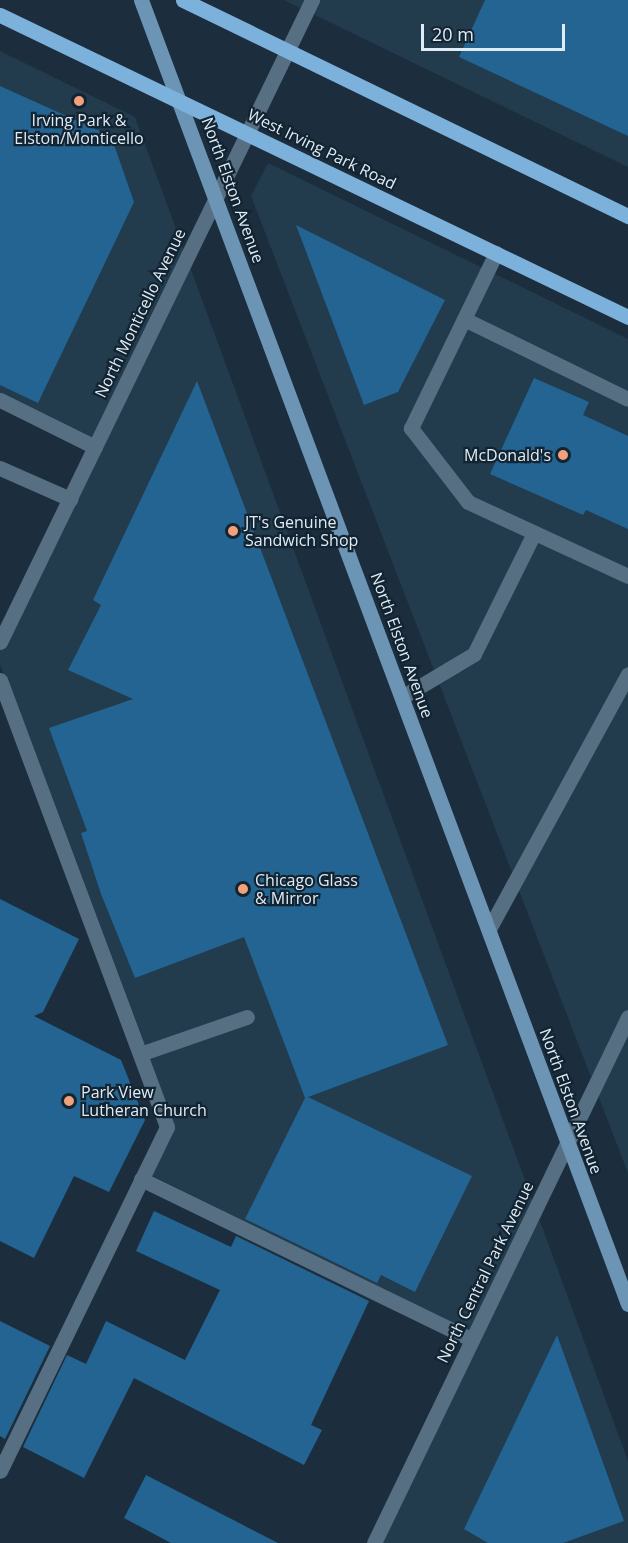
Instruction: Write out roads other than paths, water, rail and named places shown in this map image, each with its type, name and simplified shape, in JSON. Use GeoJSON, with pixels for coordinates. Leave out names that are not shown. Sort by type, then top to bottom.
{"type":"FeatureCollection","features":[{"type":"Feature","properties":{"kind":"main road","name":"North Elston Avenue"},"geometry":{"type":"LineString","coordinates":[[141,0],[183,102],[216,198],[628,1304]]}},
{"type":"Feature","properties":{"kind":"main road"},"geometry":{"type":"LineString","coordinates":[[183,0],[628,216]]}},
{"type":"Feature","properties":{"kind":"main road","name":"West Irving Park Road"},"geometry":{"type":"LineString","coordinates":[[0,15],[628,316]]}},
{"type":"Feature","properties":{"kind":"street","name":"North Monticello Avenue"},"geometry":{"type":"LineString","coordinates":[[0,642],[312,0]]}},
{"type":"Feature","properties":{"kind":"street"},"geometry":{"type":"LineString","coordinates":[[496,253],[411,428],[468,502],[628,576]]}},
{"type":"Feature","properties":{"kind":"street"},"geometry":{"type":"LineString","coordinates":[[464,319],[628,399]]}},
{"type":"Feature","properties":{"kind":"street"},"geometry":{"type":"LineString","coordinates":[[0,400],[95,447]]}},
{"type":"Feature","properties":{"kind":"street"},"geometry":{"type":"LineString","coordinates":[[0,468],[70,499]]}},
{"type":"Feature","properties":{"kind":"street"},"geometry":{"type":"LineString","coordinates":[[402,697],[474,654],[534,533]]}},
{"type":"Feature","properties":{"kind":"street"},"geometry":{"type":"LineString","coordinates":[[489,929],[628,674]]}},
{"type":"Feature","properties":{"kind":"street"},"geometry":{"type":"LineString","coordinates":[[0,680],[167,1127],[0,1472]]}},
{"type":"Feature","properties":{"kind":"street"},"geometry":{"type":"LineString","coordinates":[[140,1054],[247,1017]]}},
{"type":"Feature","properties":{"kind":"street","name":"North Central Park Avenue"},"geometry":{"type":"LineString","coordinates":[[374,1543],[628,1017]]}},
{"type":"Feature","properties":{"kind":"street"},"geometry":{"type":"LineString","coordinates":[[141,1179],[472,1340]]}},
{"type":"Feature","properties":{"kind":"place","name":"Irving Park & Elston/Monticello"},"geometry":{"type":"Point","coordinates":[79,101]}},
{"type":"Feature","properties":{"kind":"place","name":"McDonald's"},"geometry":{"type":"Point","coordinates":[563,455]}},
{"type":"Feature","properties":{"kind":"place","name":"JT's Genuine Sandwich Shop"},"geometry":{"type":"Point","coordinates":[233,531]}},
{"type":"Feature","properties":{"kind":"place","name":"Chicago Glass & Mirror"},"geometry":{"type":"Point","coordinates":[243,889]}},
{"type":"Feature","properties":{"kind":"place","name":"Park View Lutheran Church"},"geometry":{"type":"Point","coordinates":[69,1101]}}]}
